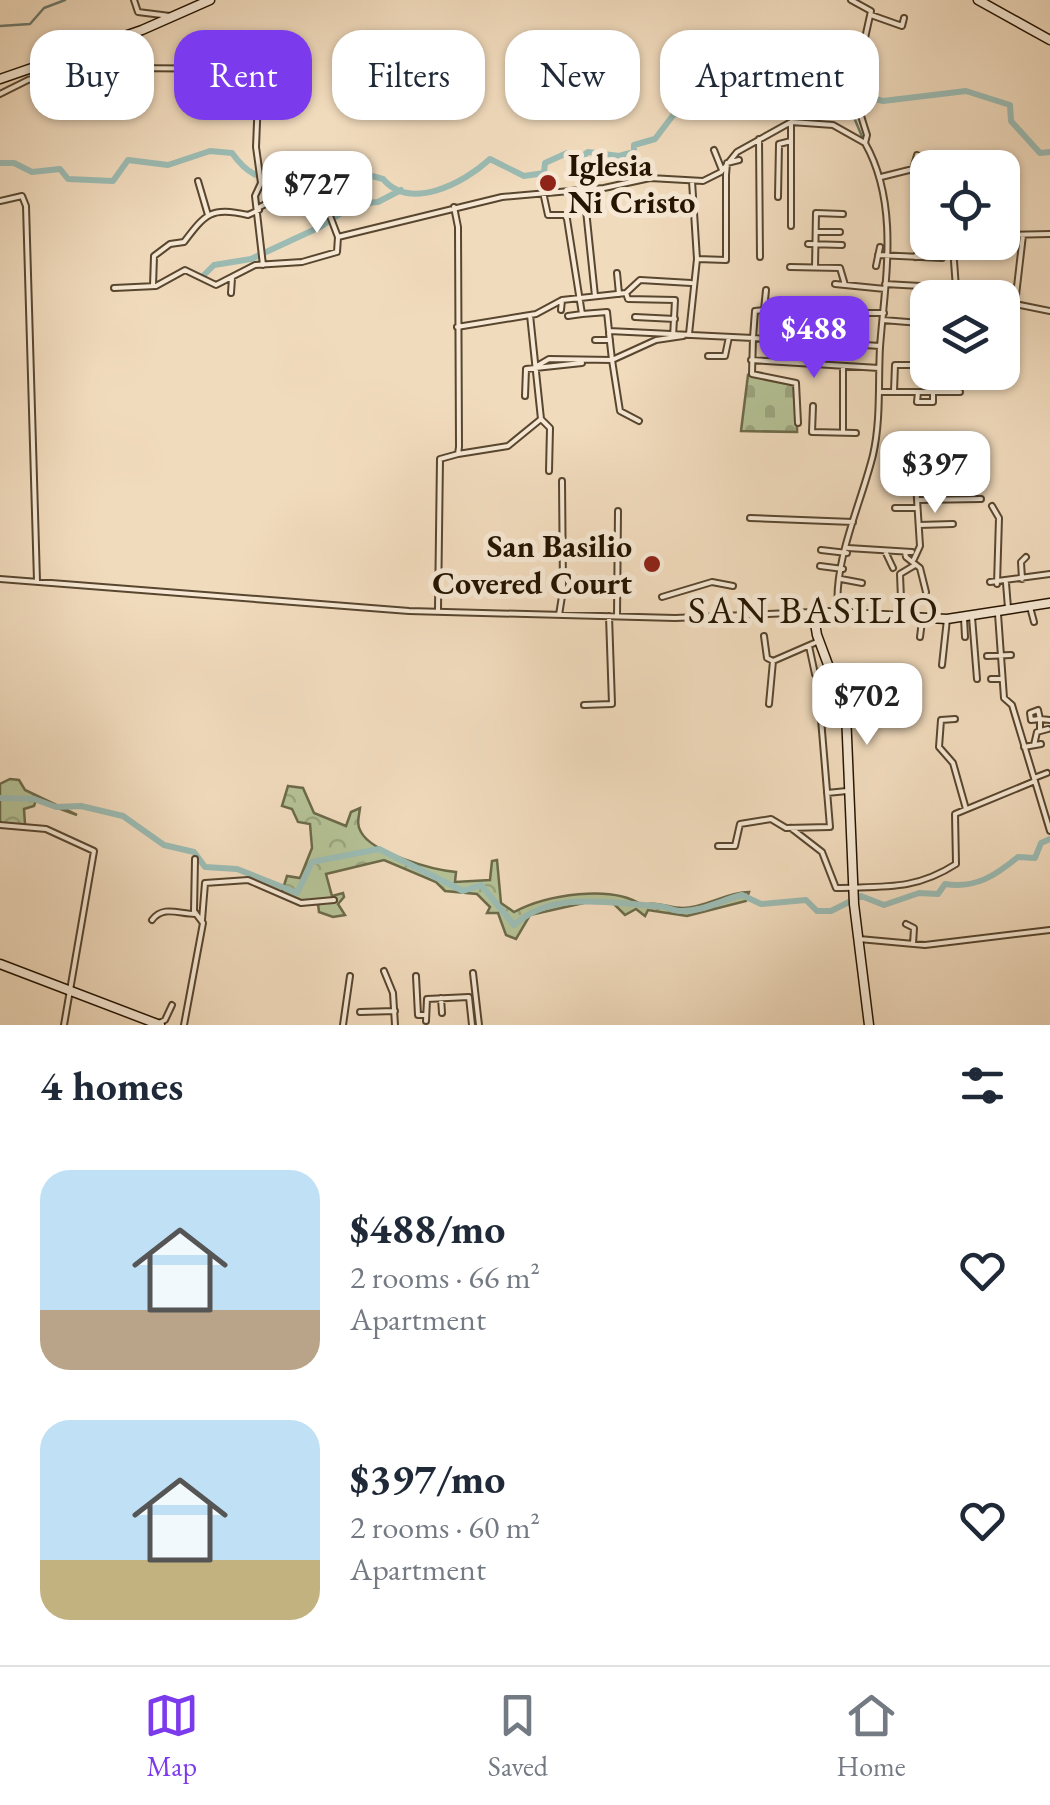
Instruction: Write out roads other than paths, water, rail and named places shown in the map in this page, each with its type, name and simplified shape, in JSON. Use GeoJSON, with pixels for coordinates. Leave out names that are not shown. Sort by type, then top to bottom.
{"type":"FeatureCollection","features":[{"type":"Feature","properties":{"kind":"street"},"geometry":{"type":"LineString","coordinates":[[134,0],[138,12],[174,17]]}},
{"type":"Feature","properties":{"kind":"street"},"geometry":{"type":"LineString","coordinates":[[139,30],[210,0]]}},
{"type":"Feature","properties":{"kind":"street"},"geometry":{"type":"LineString","coordinates":[[851,0],[869,6],[867,30]]}},
{"type":"Feature","properties":{"kind":"street"},"geometry":{"type":"LineString","coordinates":[[978,0],[1050,40]]}},
{"type":"Feature","properties":{"kind":"street"},"geometry":{"type":"LineString","coordinates":[[871,15],[902,26],[904,18]]}},
{"type":"Feature","properties":{"kind":"street"},"geometry":{"type":"LineString","coordinates":[[154,68],[252,69],[258,98],[261,183],[256,191],[263,265]]}},
{"type":"Feature","properties":{"kind":"street"},"geometry":{"type":"LineString","coordinates":[[0,79],[30,69]]}},
{"type":"Feature","properties":{"kind":"street"},"geometry":{"type":"LineString","coordinates":[[0,94],[30,83]]}},
{"type":"Feature","properties":{"kind":"street"},"geometry":{"type":"LineString","coordinates":[[861,120],[867,135],[865,143]]}},
{"type":"Feature","properties":{"kind":"street"},"geometry":{"type":"LineString","coordinates":[[791,122],[791,226]]}},
{"type":"Feature","properties":{"kind":"street"},"geometry":{"type":"LineString","coordinates":[[338,237],[454,207],[544,192],[650,178],[706,180],[752,143],[791,122],[833,125],[865,143],[880,177],[887,216],[878,417],[868,474],[843,569],[838,612]]}},
{"type":"Feature","properties":{"kind":"street"},"geometry":{"type":"LineString","coordinates":[[759,139],[760,257]]}},
{"type":"Feature","properties":{"kind":"street"},"geometry":{"type":"LineString","coordinates":[[778,197],[778,144],[791,141]]}},
{"type":"Feature","properties":{"kind":"street"},"geometry":{"type":"LineString","coordinates":[[752,143],[761,149]]}},
{"type":"Feature","properties":{"kind":"street"},"geometry":{"type":"LineString","coordinates":[[714,150],[722,170]]}},
{"type":"Feature","properties":{"kind":"street"},"geometry":{"type":"LineString","coordinates":[[728,163],[739,160]]}},
{"type":"Feature","properties":{"kind":"street"},"geometry":{"type":"LineString","coordinates":[[697,260],[726,260],[728,163]]}},
{"type":"Feature","properties":{"kind":"street"},"geometry":{"type":"LineString","coordinates":[[880,177],[910,170]]}},
{"type":"Feature","properties":{"kind":"street"},"geometry":{"type":"LineString","coordinates":[[198,181],[208,215]]}},
{"type":"Feature","properties":{"kind":"street"},"geometry":{"type":"LineString","coordinates":[[687,334],[697,260],[692,181]]}},
{"type":"Feature","properties":{"kind":"street"},"geometry":{"type":"LineString","coordinates":[[114,288],[153,286],[186,270],[212,285],[263,265],[334,255],[338,237],[319,188],[302,192],[296,188],[248,215],[229,208],[208,215],[184,242],[170,244],[154,256],[153,286]]}},
{"type":"Feature","properties":{"kind":"street"},"geometry":{"type":"LineString","coordinates":[[584,189],[595,296]]}},
{"type":"Feature","properties":{"kind":"street"},"geometry":{"type":"LineString","coordinates":[[544,192],[548,215],[566,216],[582,314]]}},
{"type":"Feature","properties":{"kind":"street"},"geometry":{"type":"LineString","coordinates":[[0,201],[22,196],[26,206],[37,581]]}},
{"type":"Feature","properties":{"kind":"street"},"geometry":{"type":"LineString","coordinates":[[454,207],[458,454]]}},
{"type":"Feature","properties":{"kind":"street"},"geometry":{"type":"LineString","coordinates":[[815,267],[816,213],[843,214]]}},
{"type":"Feature","properties":{"kind":"street"},"geometry":{"type":"LineString","coordinates":[[816,232],[840,232]]}},
{"type":"Feature","properties":{"kind":"street"},"geometry":{"type":"LineString","coordinates":[[1020,235],[1050,234]]}},
{"type":"Feature","properties":{"kind":"street"},"geometry":{"type":"LineString","coordinates":[[1018,280],[1024,235]]}},
{"type":"Feature","properties":{"kind":"street"},"geometry":{"type":"LineString","coordinates":[[808,244],[842,245]]}},
{"type":"Feature","properties":{"kind":"street"},"geometry":{"type":"LineString","coordinates":[[880,248],[883,256]]}},
{"type":"Feature","properties":{"kind":"street"},"geometry":{"type":"LineString","coordinates":[[883,256],[910,257]]}},
{"type":"Feature","properties":{"kind":"street"},"geometry":{"type":"LineString","coordinates":[[876,266],[883,256]]}},
{"type":"Feature","properties":{"kind":"street"},"geometry":{"type":"LineString","coordinates":[[954,260],[956,280]]}},
{"type":"Feature","properties":{"kind":"street"},"geometry":{"type":"LineString","coordinates":[[790,266],[842,269],[846,286]]}},
{"type":"Feature","properties":{"kind":"street"},"geometry":{"type":"LineString","coordinates":[[617,272],[622,293],[628,299],[676,300],[674,335]]}},
{"type":"Feature","properties":{"kind":"street"},"geometry":{"type":"LineString","coordinates":[[231,293],[232,276]]}},
{"type":"Feature","properties":{"kind":"street"},"geometry":{"type":"LineString","coordinates":[[458,327],[530,315],[562,300],[622,293],[640,280],[691,283]]}},
{"type":"Feature","properties":{"kind":"street"},"geometry":{"type":"LineString","coordinates":[[836,284],[910,288]]}},
{"type":"Feature","properties":{"kind":"street"},"geometry":{"type":"LineString","coordinates":[[764,310],[766,290]]}},
{"type":"Feature","properties":{"kind":"street"},"geometry":{"type":"LineString","coordinates":[[561,310],[562,300]]}},
{"type":"Feature","properties":{"kind":"street"},"geometry":{"type":"LineString","coordinates":[[1020,305],[1050,311]]}},
{"type":"Feature","properties":{"kind":"street"},"geometry":{"type":"LineString","coordinates":[[858,307],[863,312],[910,321]]}},
{"type":"Feature","properties":{"kind":"street"},"geometry":{"type":"LineString","coordinates":[[776,310],[755,311],[753,375],[798,385],[798,423]]}},
{"type":"Feature","properties":{"kind":"street"},"geometry":{"type":"LineString","coordinates":[[818,311],[832,312],[826,343]]}},
{"type":"Feature","properties":{"kind":"street"},"geometry":{"type":"LineString","coordinates":[[568,316],[607,312],[620,411],[640,422]]}},
{"type":"Feature","properties":{"kind":"street"},"geometry":{"type":"LineString","coordinates":[[530,315],[541,418],[550,428],[549,470]]}},
{"type":"Feature","properties":{"kind":"street"},"geometry":{"type":"LineString","coordinates":[[634,317],[675,319]]}},
{"type":"Feature","properties":{"kind":"street"},"geometry":{"type":"LineString","coordinates":[[798,325],[860,329],[858,345]]}},
{"type":"Feature","properties":{"kind":"street"},"geometry":{"type":"LineString","coordinates":[[608,332],[880,346]]}},
{"type":"Feature","properties":{"kind":"street"},"geometry":{"type":"LineString","coordinates":[[525,396],[523,373],[612,360],[674,335]]}},
{"type":"Feature","properties":{"kind":"street"},"geometry":{"type":"LineString","coordinates":[[708,356],[725,356],[728,337]]}},
{"type":"Feature","properties":{"kind":"street"},"geometry":{"type":"LineString","coordinates":[[596,340],[610,340]]}},
{"type":"Feature","properties":{"kind":"street"},"geometry":{"type":"LineString","coordinates":[[538,368],[549,359],[588,362]]}},
{"type":"Feature","properties":{"kind":"street"},"geometry":{"type":"LineString","coordinates":[[752,360],[879,368]]}},
{"type":"Feature","properties":{"kind":"street"},"geometry":{"type":"LineString","coordinates":[[894,392],[895,365],[910,364]]}},
{"type":"Feature","properties":{"kind":"street"},"geometry":{"type":"LineString","coordinates":[[842,366],[843,432]]}},
{"type":"Feature","properties":{"kind":"street"},"geometry":{"type":"LineString","coordinates":[[933,391],[934,410]]}},
{"type":"Feature","properties":{"kind":"street"},"geometry":{"type":"LineString","coordinates":[[878,392],[960,392]]}},
{"type":"Feature","properties":{"kind":"street"},"geometry":{"type":"LineString","coordinates":[[918,392],[917,402],[933,402]]}},
{"type":"Feature","properties":{"kind":"street"},"geometry":{"type":"LineString","coordinates":[[878,400],[886,400]]}},
{"type":"Feature","properties":{"kind":"street"},"geometry":{"type":"LineString","coordinates":[[813,406],[812,432],[856,433]]}},
{"type":"Feature","properties":{"kind":"street"},"geometry":{"type":"LineString","coordinates":[[878,417],[887,416]]}},
{"type":"Feature","properties":{"kind":"street"},"geometry":{"type":"LineString","coordinates":[[438,609],[440,459],[508,446],[541,418]]}},
{"type":"Feature","properties":{"kind":"street"},"geometry":{"type":"LineString","coordinates":[[914,452],[917,564],[926,592]]}},
{"type":"Feature","properties":{"kind":"street"},"geometry":{"type":"LineString","coordinates":[[856,472],[868,474]]}},
{"type":"Feature","properties":{"kind":"street"},"geometry":{"type":"LineString","coordinates":[[559,615],[563,590],[562,481]]}},
{"type":"Feature","properties":{"kind":"street"},"geometry":{"type":"LineString","coordinates":[[916,500],[981,499]]}},
{"type":"Feature","properties":{"kind":"street"},"geometry":{"type":"LineString","coordinates":[[992,506],[999,518],[994,583],[1050,574]]}},
{"type":"Feature","properties":{"kind":"street"},"geometry":{"type":"LineString","coordinates":[[894,508],[917,508]]}},
{"type":"Feature","properties":{"kind":"street"},"geometry":{"type":"LineString","coordinates":[[617,616],[618,510]]}},
{"type":"Feature","properties":{"kind":"street"},"geometry":{"type":"LineString","coordinates":[[750,518],[854,522]]}},
{"type":"Feature","properties":{"kind":"street"},"geometry":{"type":"LineString","coordinates":[[918,525],[953,524]]}},
{"type":"Feature","properties":{"kind":"street"},"geometry":{"type":"LineString","coordinates":[[821,550],[909,552],[906,557],[928,568]]}},
{"type":"Feature","properties":{"kind":"street"},"geometry":{"type":"LineString","coordinates":[[886,550],[893,568]]}},
{"type":"Feature","properties":{"kind":"street"},"geometry":{"type":"LineString","coordinates":[[1022,579],[1020,562],[1026,556]]}},
{"type":"Feature","properties":{"kind":"street"},"geometry":{"type":"LineString","coordinates":[[901,598],[900,574],[917,564]]}},
{"type":"Feature","properties":{"kind":"street"},"geometry":{"type":"LineString","coordinates":[[820,566],[843,569]]}},
{"type":"Feature","properties":{"kind":"street"},"geometry":{"type":"LineString","coordinates":[[0,579],[76,582],[114,590],[662,618],[838,612],[947,619],[1050,603]]}},
{"type":"Feature","properties":{"kind":"street"},"geometry":{"type":"LineString","coordinates":[[841,580],[862,583]]}},
{"type":"Feature","properties":{"kind":"street"},"geometry":{"type":"LineString","coordinates":[[662,597],[712,582],[733,586]]}},
{"type":"Feature","properties":{"kind":"street"},"geometry":{"type":"LineString","coordinates":[[1006,583],[1009,612]]}},
{"type":"Feature","properties":{"kind":"street"},"geometry":{"type":"LineString","coordinates":[[1030,607],[1034,622]]}},
{"type":"Feature","properties":{"kind":"street"},"geometry":{"type":"LineString","coordinates":[[814,612],[819,642],[846,713],[854,904],[870,1025]]}},
{"type":"Feature","properties":{"kind":"street"},"geometry":{"type":"LineString","coordinates":[[998,614],[1004,698],[1012,705],[1050,830]]}},
{"type":"Feature","properties":{"kind":"street"},"geometry":{"type":"LineString","coordinates":[[584,706],[612,704],[608,616]]}},
{"type":"Feature","properties":{"kind":"street"},"geometry":{"type":"LineString","coordinates":[[920,637],[922,616]]}},
{"type":"Feature","properties":{"kind":"street"},"geometry":{"type":"LineString","coordinates":[[966,637],[968,617]]}},
{"type":"Feature","properties":{"kind":"street"},"geometry":{"type":"LineString","coordinates":[[968,617],[977,679]]}},
{"type":"Feature","properties":{"kind":"street"},"geometry":{"type":"LineString","coordinates":[[942,665],[947,619]]}},
{"type":"Feature","properties":{"kind":"street"},"geometry":{"type":"LineString","coordinates":[[764,636],[767,658],[773,661],[819,642]]}},
{"type":"Feature","properties":{"kind":"street"},"geometry":{"type":"LineString","coordinates":[[809,646],[815,674],[830,668]]}},
{"type":"Feature","properties":{"kind":"street"},"geometry":{"type":"LineString","coordinates":[[987,656],[1010,655]]}},
{"type":"Feature","properties":{"kind":"street"},"geometry":{"type":"LineString","coordinates":[[770,704],[773,661]]}},
{"type":"Feature","properties":{"kind":"street"},"geometry":{"type":"LineString","coordinates":[[991,679],[1002,679]]}},
{"type":"Feature","properties":{"kind":"street"},"geometry":{"type":"LineString","coordinates":[[791,828],[829,828],[819,696]]}},
{"type":"Feature","properties":{"kind":"street"},"geometry":{"type":"LineString","coordinates":[[955,719],[941,720],[939,746],[953,763],[966,809]]}},
{"type":"Feature","properties":{"kind":"street"},"geometry":{"type":"LineString","coordinates":[[1024,747],[1038,744],[1040,719],[1050,720]]}},
{"type":"Feature","properties":{"kind":"street"},"geometry":{"type":"LineString","coordinates":[[1040,730],[1048,729]]}},
{"type":"Feature","properties":{"kind":"street"},"geometry":{"type":"LineString","coordinates":[[718,846],[735,846],[740,824],[777,819],[822,852],[835,886],[893,888],[925,882],[954,867],[952,817],[1047,774]]}},
{"type":"Feature","properties":{"kind":"street"},"geometry":{"type":"LineString","coordinates":[[827,794],[850,791]]}},
{"type":"Feature","properties":{"kind":"street"},"geometry":{"type":"LineString","coordinates":[[0,825],[46,828],[94,850],[64,1025]]}},
{"type":"Feature","properties":{"kind":"street"},"geometry":{"type":"LineString","coordinates":[[195,914],[196,859]]}},
{"type":"Feature","properties":{"kind":"street"},"geometry":{"type":"LineString","coordinates":[[184,1025],[206,883],[248,880],[301,903],[334,900]]}},
{"type":"Feature","properties":{"kind":"street"},"geometry":{"type":"LineString","coordinates":[[152,920],[159,912],[170,910],[195,914],[202,920]]}},
{"type":"Feature","properties":{"kind":"street"},"geometry":{"type":"LineString","coordinates":[[906,924],[914,928],[914,944]]}},
{"type":"Feature","properties":{"kind":"street"},"geometry":{"type":"LineString","coordinates":[[859,940],[914,944],[1050,930]]}},
{"type":"Feature","properties":{"kind":"street"},"geometry":{"type":"LineString","coordinates":[[883,940],[885,932]]}},
{"type":"Feature","properties":{"kind":"street"},"geometry":{"type":"LineString","coordinates":[[0,964],[159,1025],[172,1006]]}},
{"type":"Feature","properties":{"kind":"street"},"geometry":{"type":"LineString","coordinates":[[384,971],[395,1025]]}},
{"type":"Feature","properties":{"kind":"street"},"geometry":{"type":"LineString","coordinates":[[472,973],[475,1025]]}},
{"type":"Feature","properties":{"kind":"street"},"geometry":{"type":"LineString","coordinates":[[343,1025],[350,976]]}},
{"type":"Feature","properties":{"kind":"street"},"geometry":{"type":"LineString","coordinates":[[416,976],[418,1015],[426,1018],[426,999],[469,997],[475,1025]]}},
{"type":"Feature","properties":{"kind":"street"},"geometry":{"type":"LineString","coordinates":[[441,998],[442,1013]]}},
{"type":"Feature","properties":{"kind":"street"},"geometry":{"type":"LineString","coordinates":[[360,1012],[394,1011]]}},
{"type":"Feature","properties":{"kind":"waterway"},"geometry":{"type":"LineString","coordinates":[[0,26],[30,24],[44,8],[65,0]]}},
{"type":"Feature","properties":{"kind":"waterway"},"geometry":{"type":"LineString","coordinates":[[0,163],[14,163],[32,172],[60,169],[68,179],[113,181],[128,160],[168,165],[210,151],[232,153],[246,169],[267,177],[295,180],[304,171],[337,174],[350,170],[383,179],[407,193],[422,193],[451,185],[490,159],[524,176],[544,173],[545,163],[567,153],[580,158],[588,152],[619,156],[634,152],[634,145],[655,139],[674,114],[768,117],[810,95],[843,91],[883,101],[966,91],[1010,105],[1011,121],[1040,153],[1050,152]]}},
{"type":"Feature","properties":{"kind":"waterway"},"geometry":{"type":"LineString","coordinates":[[855,120],[863,139]]}},
{"type":"Feature","properties":{"kind":"waterway"},"geometry":{"type":"LineString","coordinates":[[203,276],[214,265],[251,259],[320,227],[355,204],[378,202],[401,190]]}},
{"type":"Feature","properties":{"kind":"waterway"},"geometry":{"type":"LineString","coordinates":[[0,798],[34,799],[56,807],[81,806],[123,816],[164,845],[194,852],[205,867],[237,869],[297,893],[312,862],[379,849],[463,891],[481,885],[514,925],[547,907],[583,901],[661,906],[678,911],[704,908],[742,895],[761,904],[806,900],[817,911],[831,911],[861,896],[884,905],[919,893],[938,894],[945,884],[985,879],[1018,857],[1035,858],[1041,843],[1050,839]]}},
{"type":"Feature","properties":{"kind":"place","name":"Iglesia Ni Cristo"},"geometry":{"type":"Point","coordinates":[548,183]}},
{"type":"Feature","properties":{"kind":"place","name":"San Basilio Covered Court"},"geometry":{"type":"Point","coordinates":[652,564]}},
{"type":"Feature","properties":{"kind":"district","name":"SAN BASILIO"},"geometry":{"type":"Point","coordinates":[814,610]}}]}
